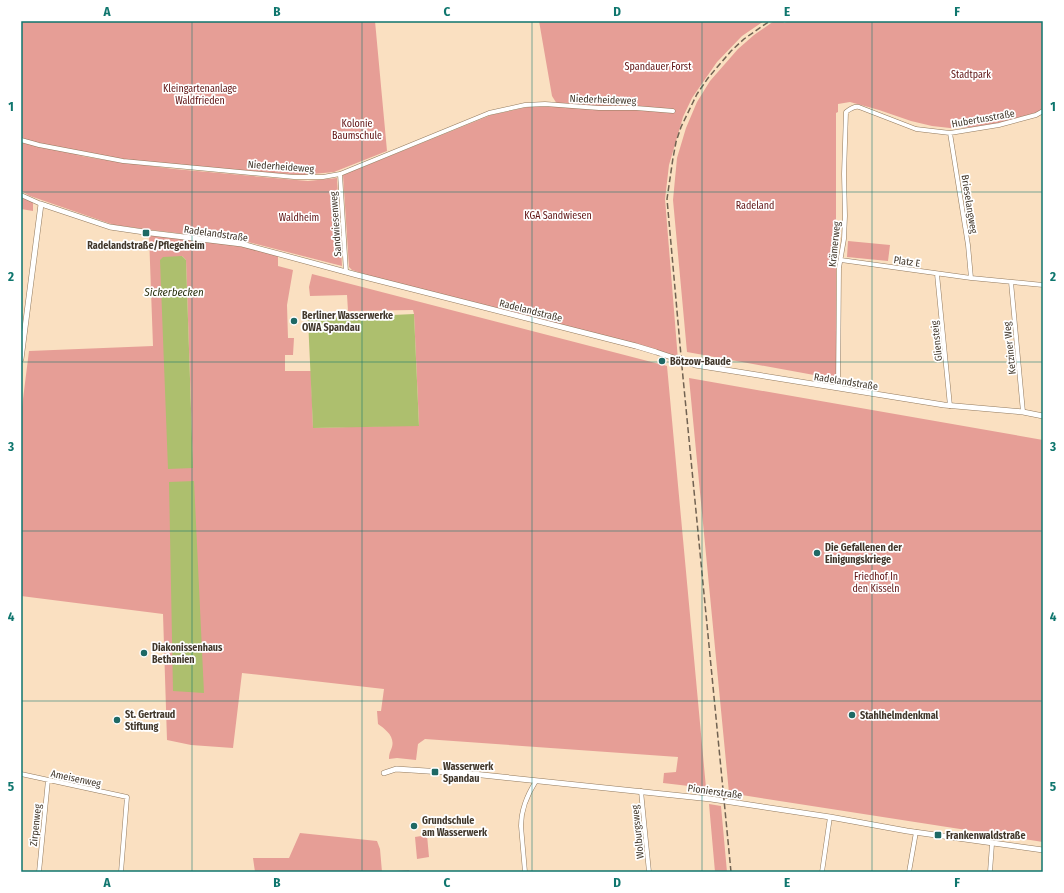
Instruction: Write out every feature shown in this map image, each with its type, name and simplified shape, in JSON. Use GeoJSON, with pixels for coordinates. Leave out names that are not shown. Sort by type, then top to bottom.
{"type":"FeatureCollection","features":[{"type":"Feature","properties":{"kind":"street","name":"Niederheideweg"},"geometry":{"type":"LineString","coordinates":[[21,140],[46,147],[123,160],[294,177],[323,177],[340,174],[489,113],[525,105],[545,104],[673,111]]}},
{"type":"Feature","properties":{"kind":"street","name":"Hubertusstraße"},"geometry":{"type":"LineString","coordinates":[[856,106],[916,129],[950,133],[999,125],[1036,115],[1043,111]]}},
{"type":"Feature","properties":{"kind":"street","name":"Krämerweg"},"geometry":{"type":"LineString","coordinates":[[838,388],[839,268],[844,239],[846,112],[856,106]]}},
{"type":"Feature","properties":{"kind":"street","name":"Brieselangweg"},"geometry":{"type":"LineString","coordinates":[[950,133],[968,244],[971,278]]}},
{"type":"Feature","properties":{"kind":"street","name":"Sandwiesenweg"},"geometry":{"type":"LineString","coordinates":[[340,174],[346,272]]}},
{"type":"Feature","properties":{"kind":"street","name":"Radelandstraße"},"geometry":{"type":"LineString","coordinates":[[21,195],[41,204],[110,227],[242,244],[656,352],[695,365],[950,406],[1023,412],[1043,416]]}},
{"type":"Feature","properties":{"kind":"street"},"geometry":{"type":"LineString","coordinates":[[21,359],[41,204]]}},
{"type":"Feature","properties":{"kind":"street","name":"Platz E"},"geometry":{"type":"LineString","coordinates":[[841,260],[937,274],[1043,285]]}},
{"type":"Feature","properties":{"kind":"street","name":"Gliensteig"},"geometry":{"type":"LineString","coordinates":[[937,274],[950,406]]}},
{"type":"Feature","properties":{"kind":"street","name":"Ketziner Weg"},"geometry":{"type":"LineString","coordinates":[[1011,282],[1023,412]]}},
{"type":"Feature","properties":{"kind":"street","name":"Pionierstraße"},"geometry":{"type":"LineString","coordinates":[[384,773],[396,769],[473,774],[641,791],[715,800],[830,817],[992,844],[1043,850]]}},
{"type":"Feature","properties":{"kind":"street","name":"Ameisenweg"},"geometry":{"type":"LineString","coordinates":[[21,774],[127,797],[121,872]]}},
{"type":"Feature","properties":{"kind":"street","name":"Zirpenweg"},"geometry":{"type":"LineString","coordinates":[[39,872],[48,780]]}},
{"type":"Feature","properties":{"kind":"street"},"geometry":{"type":"LineString","coordinates":[[525,872],[521,818],[530,792],[536,781]]}},
{"type":"Feature","properties":{"kind":"street","name":"Wolburgsweg"},"geometry":{"type":"LineString","coordinates":[[641,791],[648,872]]}},
{"type":"Feature","properties":{"kind":"street"},"geometry":{"type":"LineString","coordinates":[[822,872],[830,817]]}},
{"type":"Feature","properties":{"kind":"street"},"geometry":{"type":"LineString","coordinates":[[909,872],[916,832]]}},
{"type":"Feature","properties":{"kind":"street"},"geometry":{"type":"LineString","coordinates":[[990,872],[992,844]]}},
{"type":"Feature","properties":{"kind":"green space"},"geometry":{"type":"Polygon","coordinates":[[[21,21],[375,21],[387,151],[334,172],[311,173],[305,175],[208,169],[76,155],[174,169],[308,181],[337,178],[342,266],[244,241],[114,225],[30,196],[21,191],[21,21]]]}},
{"type":"Feature","properties":{"kind":"green space","name":"KGA Sandwiesen"},"geometry":{"type":"Polygon","coordinates":[[[539,21],[764,21],[742,36],[717,62],[692,98],[683,117],[669,165],[665,199],[678,360],[404,287],[352,270],[349,267],[343,175],[491,115],[528,107],[557,104],[552,96],[539,21]]]}},
{"type":"Feature","properties":{"kind":"green space"},"geometry":{"type":"Polygon","coordinates":[[[774,21],[783,21],[784,23],[789,21],[1043,21],[1043,108],[1038,112],[1008,121],[977,127],[950,128],[932,126],[911,121],[850,102],[838,104],[838,112],[836,113],[836,379],[687,352],[673,200],[677,158],[686,128],[697,102],[710,81],[738,49],[754,35],[774,21]]]}},
{"type":"Feature","properties":{"kind":"green space"},"geometry":{"type":"Polygon","coordinates":[[[21,195],[33,201],[33,211],[21,209],[21,195]]]}},
{"type":"Feature","properties":{"kind":"green space"},"geometry":{"type":"Polygon","coordinates":[[[149,235],[242,246],[278,255],[278,266],[293,270],[287,305],[288,338],[294,338],[293,355],[285,355],[285,371],[311,371],[313,428],[419,425],[413,310],[348,311],[347,295],[310,296],[309,287],[312,274],[667,366],[706,788],[663,783],[664,773],[676,772],[678,757],[425,739],[418,744],[416,760],[397,758],[389,759],[389,754],[393,743],[392,739],[389,733],[378,724],[377,711],[381,711],[384,689],[242,673],[233,748],[191,745],[167,740],[163,614],[21,596],[21,415],[29,351],[153,346],[149,235]],[[182,256],[193,468],[186,260],[182,256]]]}},
{"type":"Feature","properties":{"kind":"green space"},"geometry":{"type":"Polygon","coordinates":[[[848,241],[890,245],[888,261],[847,257],[848,241]]]}},
{"type":"Feature","properties":{"kind":"green space","name":"Friedhof In den Kisseln"},"geometry":{"type":"Polygon","coordinates":[[[689,378],[1043,440],[1043,842],[729,793],[689,378]]]}},
{"type":"Feature","properties":{"kind":"green space"},"geometry":{"type":"Polygon","coordinates":[[[709,804],[721,806],[727,872],[715,872],[709,804]]]}},
{"type":"Feature","properties":{"kind":"green space"},"geometry":{"type":"Polygon","coordinates":[[[300,833],[377,841],[380,849],[382,872],[255,872],[253,858],[289,858],[300,833]]]}},
{"type":"Feature","properties":{"kind":"green space"},"geometry":{"type":"Polygon","coordinates":[[[427,835],[429,857],[417,859],[415,837],[427,835]]]}},
{"type":"Feature","properties":{"kind":"green space"},"geometry":{"type":"Polygon","coordinates":[[[409,870],[410,872],[382,872],[409,870]]]}},
{"type":"Feature","properties":{"kind":"water","name":"Sickerbecken"},"geometry":{"type":"Polygon","coordinates":[[[182,256],[186,260],[193,468],[168,469],[160,260],[163,257],[182,256]]]}},
{"type":"Feature","properties":{"kind":"water"},"geometry":{"type":"Polygon","coordinates":[[[414,314],[419,426],[313,428],[308,319],[414,314]]]}},
{"type":"Feature","properties":{"kind":"water"},"geometry":{"type":"Polygon","coordinates":[[[194,481],[204,693],[173,691],[169,482],[194,481]]]}},
{"type":"Feature","properties":{"kind":"railway"},"geometry":{"type":"LineString","coordinates":[[731,872],[667,199],[676,142],[681,127],[697,94],[708,78],[731,51],[744,39],[770,21]]}},
{"type":"Feature","properties":{"kind":"place","name":"Radelandstraße/Pflegeheim"},"geometry":{"type":"Point","coordinates":[146,233]}},
{"type":"Feature","properties":{"kind":"place","name":"Berliner Wasserwerke OWA Spandau"},"geometry":{"type":"Point","coordinates":[294,321]}},
{"type":"Feature","properties":{"kind":"place","name":"Bötzow-Baude"},"geometry":{"type":"Point","coordinates":[662,361]}},
{"type":"Feature","properties":{"kind":"place","name":"Die Gefallenen der Einigungskriege"},"geometry":{"type":"Point","coordinates":[817,553]}},
{"type":"Feature","properties":{"kind":"place","name":"Diakonissenhaus Bethanien"},"geometry":{"type":"Point","coordinates":[144,653]}},
{"type":"Feature","properties":{"kind":"place","name":"Stahlhelmdenkmal"},"geometry":{"type":"Point","coordinates":[852,715]}},
{"type":"Feature","properties":{"kind":"place","name":"St. Gertraud Stiftung"},"geometry":{"type":"Point","coordinates":[117,720]}},
{"type":"Feature","properties":{"kind":"place","name":"Wasserwerk Spandau"},"geometry":{"type":"Point","coordinates":[435,772]}},
{"type":"Feature","properties":{"kind":"place","name":"Grundschule am Wasserwerk"},"geometry":{"type":"Point","coordinates":[414,826]}},
{"type":"Feature","properties":{"kind":"place","name":"Frankenwaldstraße"},"geometry":{"type":"Point","coordinates":[938,835]}},
{"type":"Feature","properties":{"kind":"park label","name":"Spandauer Forst"},"geometry":{"type":"Point","coordinates":[658,66]}},
{"type":"Feature","properties":{"kind":"park label","name":"Stadtpark"},"geometry":{"type":"Point","coordinates":[971,74]}},
{"type":"Feature","properties":{"kind":"park label","name":"Kleingartenanlage Waldfrieden"},"geometry":{"type":"Point","coordinates":[200,94]}},
{"type":"Feature","properties":{"kind":"park label","name":"Kolonie Baumschule"},"geometry":{"type":"Point","coordinates":[357,128]}},
{"type":"Feature","properties":{"kind":"park label","name":"Radeland"},"geometry":{"type":"Point","coordinates":[755,205]}},
{"type":"Feature","properties":{"kind":"park label","name":"Waldheim"},"geometry":{"type":"Point","coordinates":[299,217]}}]}
